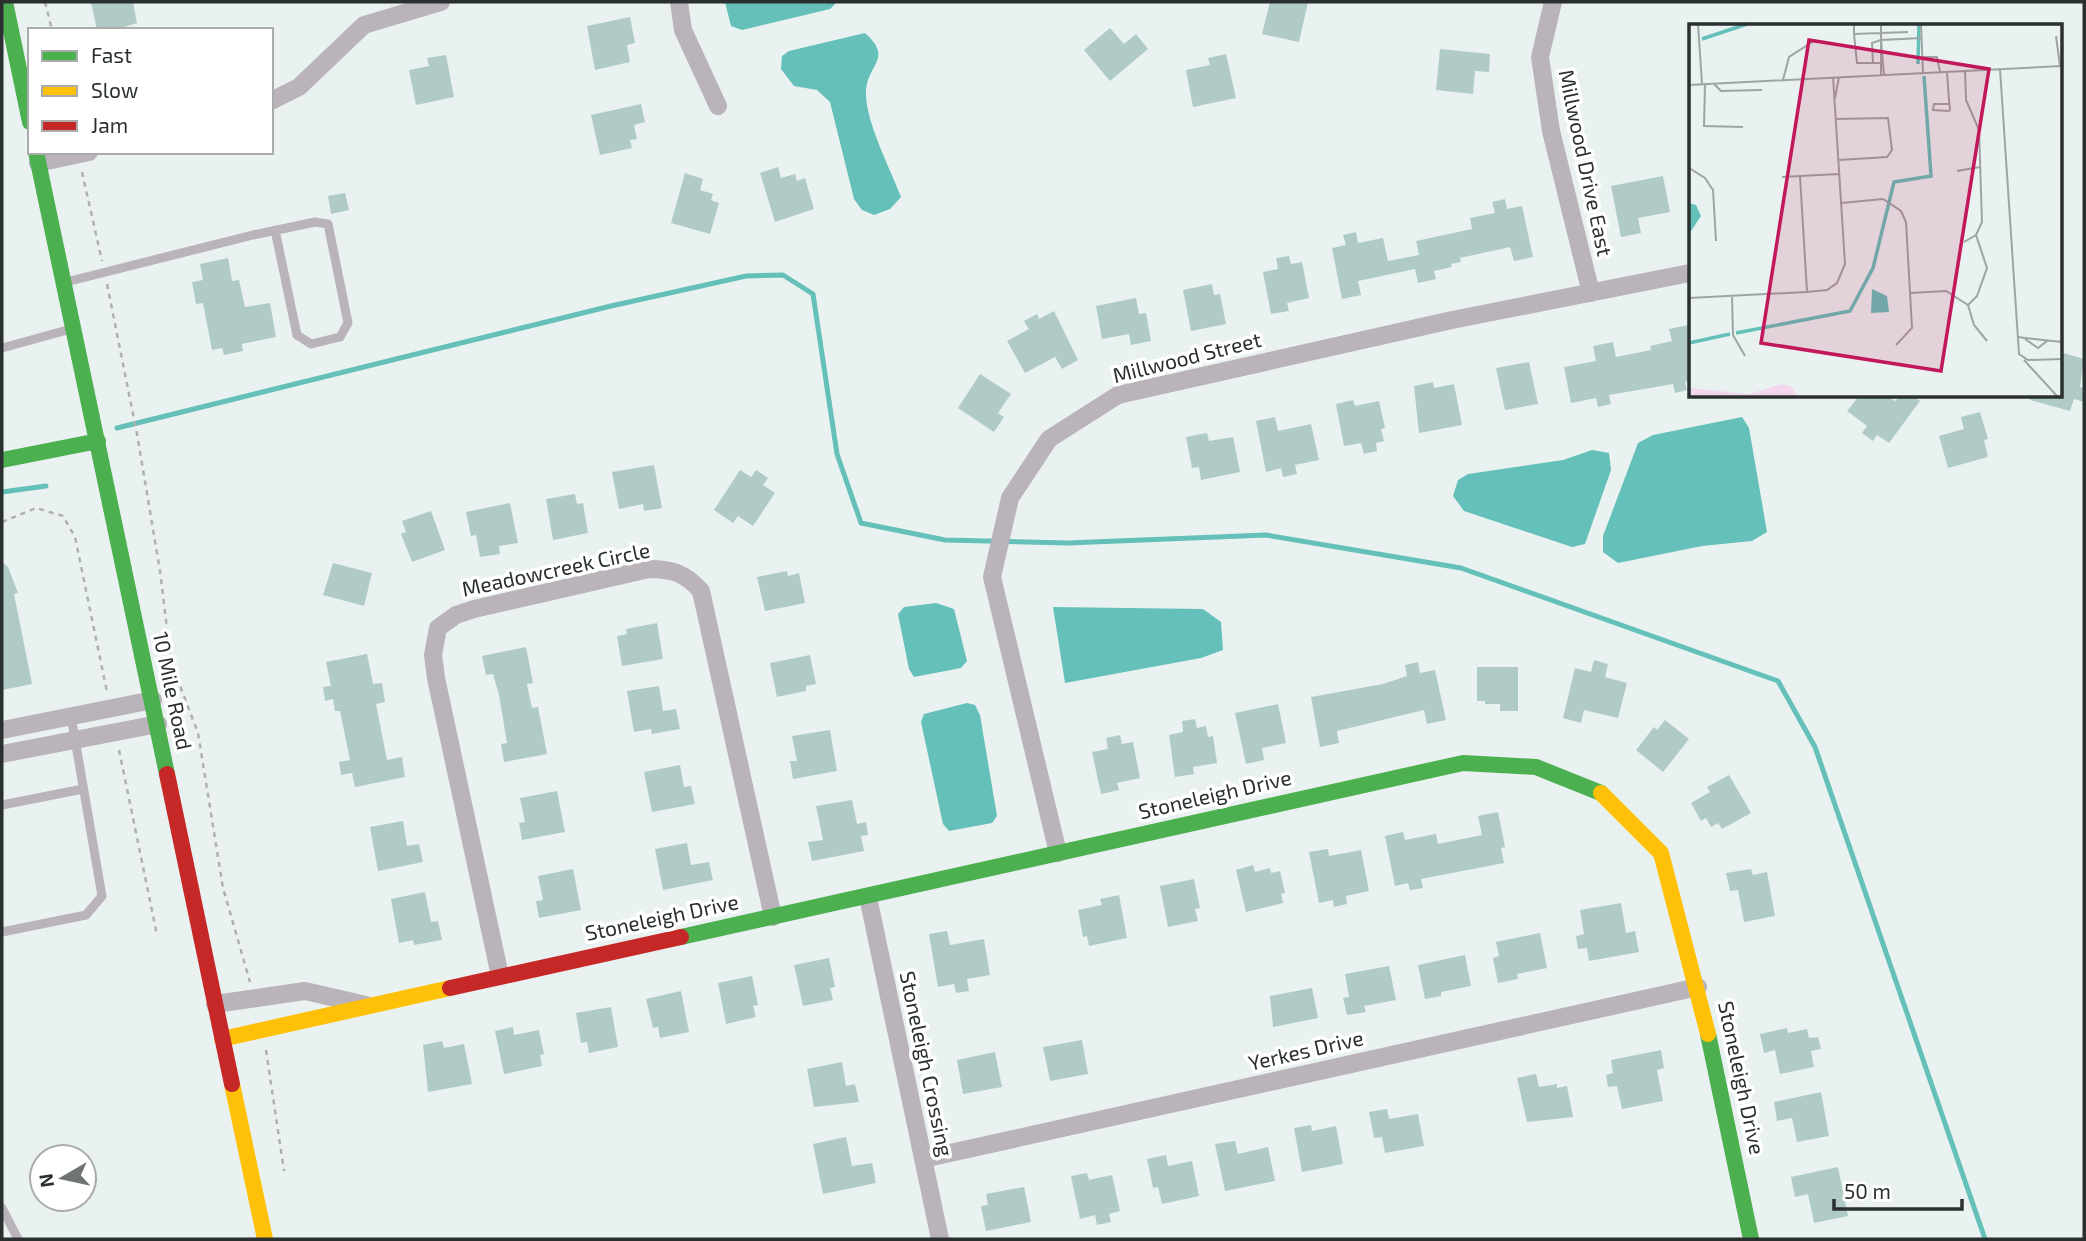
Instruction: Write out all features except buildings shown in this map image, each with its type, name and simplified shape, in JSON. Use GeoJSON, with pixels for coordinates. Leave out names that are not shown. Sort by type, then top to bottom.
{"type":"FeatureCollection","features":[{"type":"Feature","properties":{"kind":"street"},"geometry":{"type":"LineString","coordinates":[[5,2],[28,112]]}},
{"type":"Feature","properties":{"kind":"street"},"geometry":{"type":"LineString","coordinates":[[273,100],[299,87],[364,25],[441,2]]}},
{"type":"Feature","properties":{"kind":"street"},"geometry":{"type":"LineString","coordinates":[[679,2],[683,30],[718,106]]}},
{"type":"Feature","properties":{"kind":"street","name":"Millwood Drive East"},"geometry":{"type":"LineString","coordinates":[[1553,2],[1540,57],[1550,131],[1591,293]]}},
{"type":"Feature","properties":{"kind":"street"},"geometry":{"type":"LineString","coordinates":[[37,158],[74,154]]}},
{"type":"Feature","properties":{"kind":"street","name":"10 Mile Road"},"geometry":{"type":"LineString","coordinates":[[37,158],[265,1239]]}},
{"type":"Feature","properties":{"kind":"street","name":"Millwood Street"},"geometry":{"type":"LineString","coordinates":[[1058,853],[992,577],[1010,498],[1049,439],[1118,395],[1452,320],[1689,273]]}},
{"type":"Feature","properties":{"kind":"street"},"geometry":{"type":"LineString","coordinates":[[2,460],[98,442]]}},
{"type":"Feature","properties":{"kind":"street","name":"Meadowcreek Circle"},"geometry":{"type":"LineString","coordinates":[[500,976],[436,678],[433,654],[439,628],[456,615],[474,609],[649,569],[668,569],[688,576],[701,591],[773,917]]}},
{"type":"Feature","properties":{"kind":"street"},"geometry":{"type":"LineString","coordinates":[[2,730],[153,700]]}},
{"type":"Feature","properties":{"kind":"street"},"geometry":{"type":"LineString","coordinates":[[2,754],[158,724]]}},
{"type":"Feature","properties":{"kind":"street","name":"Stoneleigh Drive"},"geometry":{"type":"LineString","coordinates":[[222,1039],[331,1017],[366,1005],[868,897],[1463,763],[1536,767],[1605,794],[1661,853],[1698,987],[1751,1239]]}},
{"type":"Feature","properties":{"kind":"street","name":"Stoneleigh Crossing"},"geometry":{"type":"LineString","coordinates":[[868,897],[940,1239]]}},
{"type":"Feature","properties":{"kind":"street","name":"Yerkes Drive"},"geometry":{"type":"LineString","coordinates":[[923,1159],[1698,987]]}},
{"type":"Feature","properties":{"kind":"street","name":"Stoneleigh Drive"},"geometry":{"type":"LineString","coordinates":[[215,1004],[305,991],[366,1005]]}},
{"type":"Feature","properties":{"kind":"lane"},"geometry":{"type":"LineString","coordinates":[[65,283],[275,230],[315,222],[327,224],[348,323],[340,337],[311,344],[297,335],[275,230]]}},
{"type":"Feature","properties":{"kind":"lane"},"geometry":{"type":"LineString","coordinates":[[2,348],[74,328]]}},
{"type":"Feature","properties":{"kind":"lane"},"geometry":{"type":"LineString","coordinates":[[2,932],[86,915],[102,896],[71,716]]}},
{"type":"Feature","properties":{"kind":"lane"},"geometry":{"type":"LineString","coordinates":[[2,804],[83,789]]}},
{"type":"Feature","properties":{"kind":"lane"},"geometry":{"type":"LineString","coordinates":[[2,1208],[18,1239]]}},
{"type":"Feature","properties":{"kind":"path"},"geometry":{"type":"LineString","coordinates":[[44,2],[51,28]]}},
{"type":"Feature","properties":{"kind":"path"},"geometry":{"type":"LineString","coordinates":[[83,154],[137,434],[171,662],[198,733],[223,888],[255,998]]}},
{"type":"Feature","properties":{"kind":"path"},"geometry":{"type":"LineString","coordinates":[[263,1032],[284,1171]]}},
{"type":"Feature","properties":{"kind":"water"},"geometry":{"type":"Polygon","coordinates":[[[725,2],[837,2],[830,9],[742,30],[731,26],[725,2]]]}},
{"type":"Feature","properties":{"kind":"water"},"geometry":{"type":"Polygon","coordinates":[[[865,33],[878,49],[877,62],[867,82],[867,104],[879,145],[901,197],[890,209],[874,215],[862,210],[854,199],[830,102],[817,90],[794,86],[781,69],[782,56],[789,51],[865,33]]]}},
{"type":"Feature","properties":{"kind":"water"},"geometry":{"type":"Polygon","coordinates":[[[1742,417],[1749,428],[1767,532],[1752,541],[1702,546],[1618,563],[1603,552],[1603,536],[1638,443],[1653,435],[1742,417]]]}},
{"type":"Feature","properties":{"kind":"water"},"geometry":{"type":"Polygon","coordinates":[[[1592,450],[1609,453],[1611,470],[1585,544],[1572,547],[1464,511],[1453,496],[1458,480],[1468,474],[1563,460],[1592,450]]]}},
{"type":"Feature","properties":{"kind":"water"},"geometry":{"type":"Polygon","coordinates":[[[936,603],[954,609],[967,661],[961,668],[914,677],[909,669],[898,614],[904,607],[936,603]]]}},
{"type":"Feature","properties":{"kind":"water"},"geometry":{"type":"Polygon","coordinates":[[[1053,607],[1203,609],[1221,622],[1223,650],[1201,658],[1065,683],[1053,607]]]}},
{"type":"Feature","properties":{"kind":"water"},"geometry":{"type":"Polygon","coordinates":[[[967,703],[975,705],[980,715],[997,816],[992,823],[949,831],[943,824],[921,722],[924,714],[967,703]]]}},
{"type":"Feature","properties":{"kind":"waterway"},"geometry":{"type":"LineString","coordinates":[[117,428],[611,306],[746,276],[783,275],[813,294],[837,454],[861,523],[945,540],[1068,543],[1266,535],[1461,568],[1778,681],[1815,747],[1985,1239]]}},
{"type":"Feature","properties":{"kind":"waterway"},"geometry":{"type":"LineString","coordinates":[[2,492],[46,486]]}},
{"type":"Feature","properties":{"kind":"traffic: fast"},"geometry":{"type":"LineString","coordinates":[[5,2],[28,112]]}},
{"type":"Feature","properties":{"kind":"traffic: fast"},"geometry":{"type":"LineString","coordinates":[[36,154],[167,774]]}},
{"type":"Feature","properties":{"kind":"traffic: fast"},"geometry":{"type":"LineString","coordinates":[[2,460],[98,441]]}},
{"type":"Feature","properties":{"kind":"traffic: fast"},"geometry":{"type":"LineString","coordinates":[[681,937],[1463,763],[1536,767],[1601,793]]}},
{"type":"Feature","properties":{"kind":"traffic: fast"},"geometry":{"type":"LineString","coordinates":[[1708,1034],[1751,1239]]}},
{"type":"Feature","properties":{"kind":"traffic: slow"},"geometry":{"type":"LineString","coordinates":[[1601,793],[1661,853],[1708,1034]]}},
{"type":"Feature","properties":{"kind":"traffic: slow"},"geometry":{"type":"LineString","coordinates":[[222,1039],[450,988]]}},
{"type":"Feature","properties":{"kind":"traffic: slow"},"geometry":{"type":"LineString","coordinates":[[232,1084],[265,1239]]}},
{"type":"Feature","properties":{"kind":"traffic: jam"},"geometry":{"type":"LineString","coordinates":[[167,774],[232,1084]]}},
{"type":"Feature","properties":{"kind":"traffic: jam"},"geometry":{"type":"LineString","coordinates":[[450,988],[681,937]]}}]}
